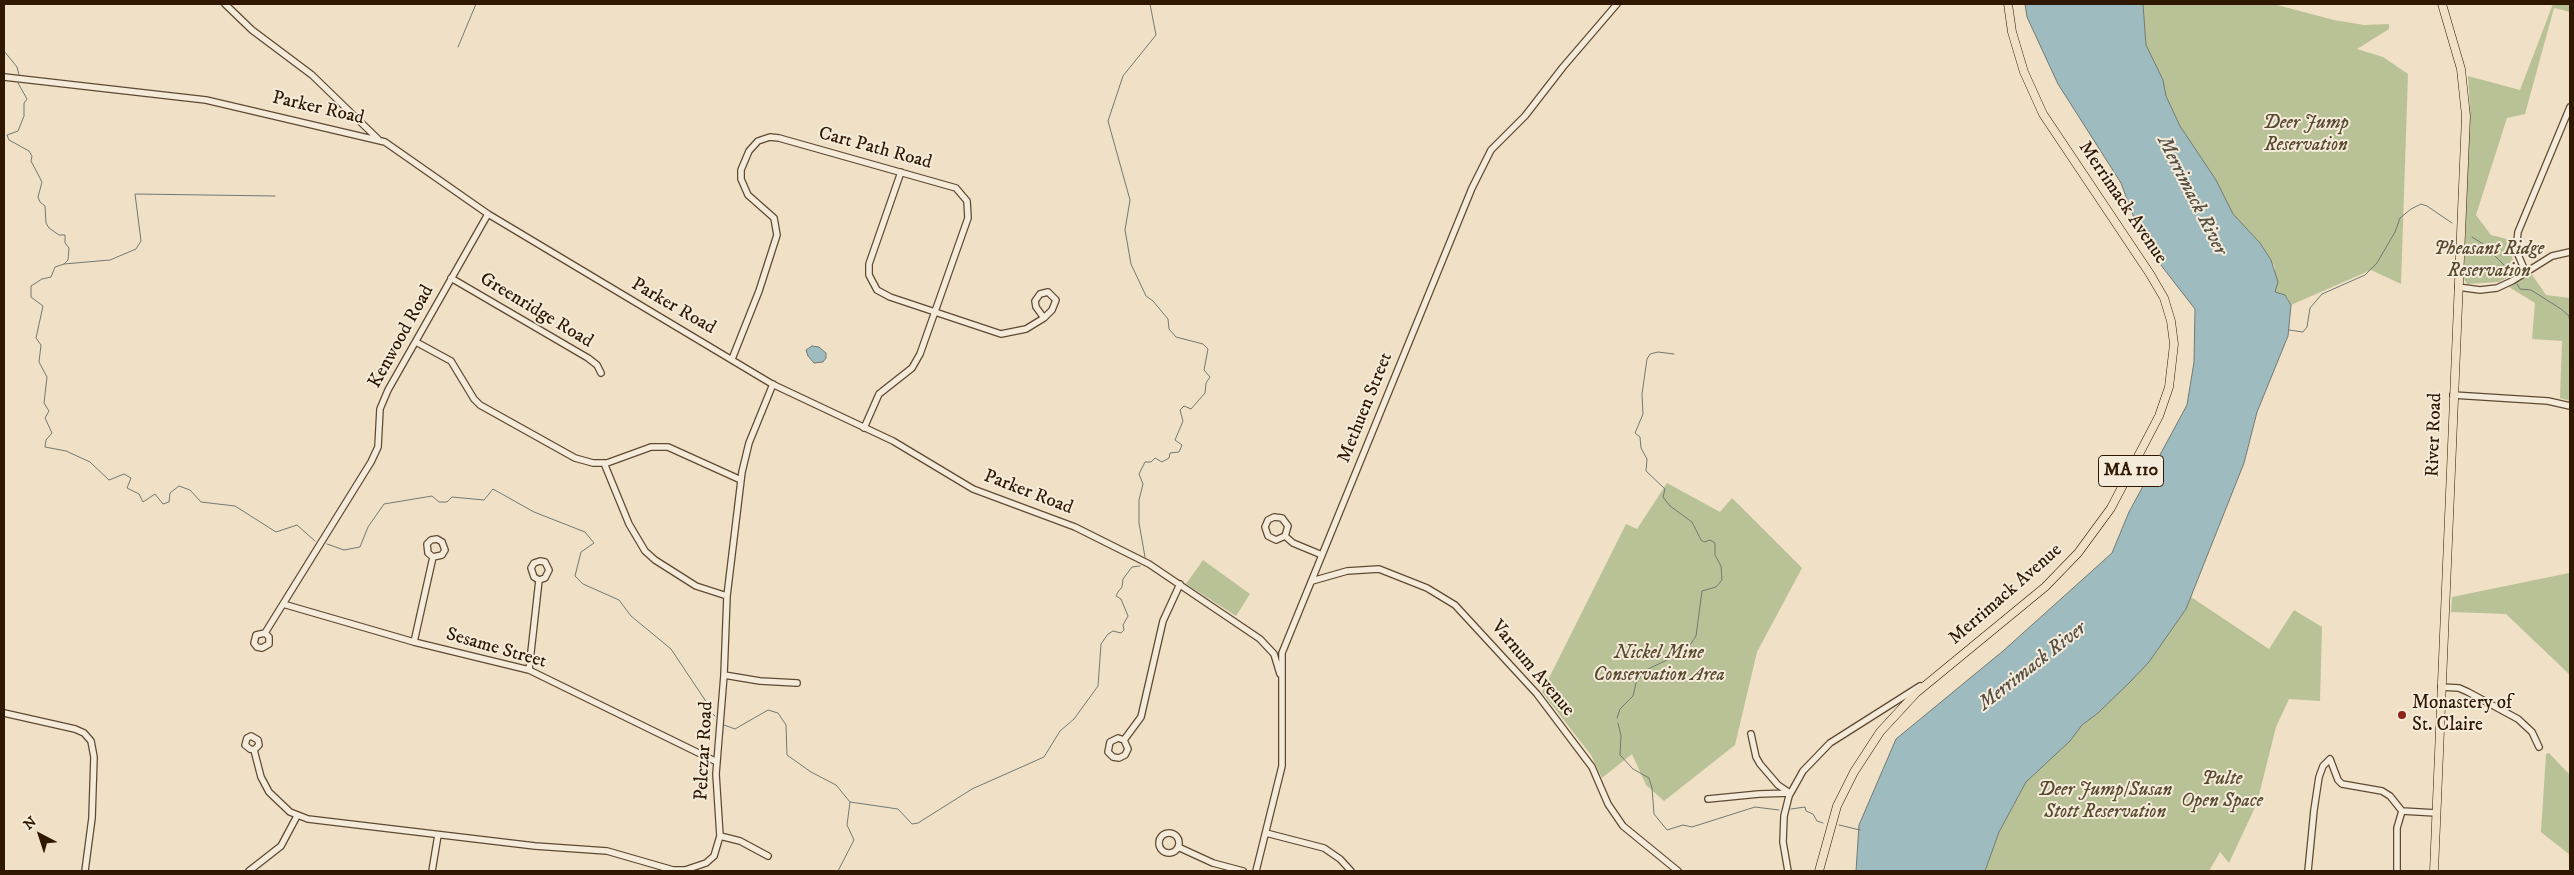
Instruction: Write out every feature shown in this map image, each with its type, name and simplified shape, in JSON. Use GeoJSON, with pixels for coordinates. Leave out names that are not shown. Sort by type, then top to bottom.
{"type":"FeatureCollection","features":[{"type":"Feature","properties":{"kind":"main road","name":"Merrimack Avenue"},"geometry":{"type":"LineString","coordinates":[[1819,871],[1837,806],[1862,757],[1880,732],[1905,703],[2045,587],[2089,540],[2111,508],[2159,416],[2169,387],[2173,365],[2172,332],[2164,298],[2040,108],[2022,65],[2012,32],[2008,4]]}},
{"type":"Feature","properties":{"kind":"main road","name":"River Road"},"geometry":{"type":"LineString","coordinates":[[2434,871],[2466,106],[2461,69],[2442,4]]}},
{"type":"Feature","properties":{"kind":"street"},"geometry":{"type":"LineString","coordinates":[[225,4],[252,30],[319,81],[380,140]]}},
{"type":"Feature","properties":{"kind":"street","name":"Methuen Street"},"geometry":{"type":"LineString","coordinates":[[1256,871],[1282,766],[1280,674],[1284,646],[1482,166],[1495,145],[1525,116],[1562,67],[1617,4]]}},
{"type":"Feature","properties":{"kind":"street","name":"Parker Road"},"geometry":{"type":"LineString","coordinates":[[4,78],[206,100],[380,140],[488,214],[773,384],[898,444],[973,489],[1100,538],[1149,564],[1266,644],[1277,660],[1280,674]]}},
{"type":"Feature","properties":{"kind":"street"},"geometry":{"type":"LineString","coordinates":[[2526,273],[2516,250],[2518,232],[2570,107]]}},
{"type":"Feature","properties":{"kind":"street","name":"Cart Path Road"},"geometry":{"type":"LineString","coordinates":[[732,359],[759,291],[777,235],[777,226],[772,215],[748,194],[742,184],[741,170],[752,147],[762,139],[775,137],[956,188],[965,197],[968,205],[966,223],[916,364],[882,389],[875,400],[864,428]]}},
{"type":"Feature","properties":{"kind":"street"},"geometry":{"type":"LineString","coordinates":[[901,172],[871,258],[869,275],[874,286],[885,295],[1001,334],[1021,332],[1044,318],[1056,304],[1054,296],[1046,292],[1038,295],[1035,301],[1036,307],[1044,318]]}},
{"type":"Feature","properties":{"kind":"street","name":"Kenwood Road"},"geometry":{"type":"LineString","coordinates":[[265,633],[371,462],[378,447],[380,409],[488,214]]}},
{"type":"Feature","properties":{"kind":"street"},"geometry":{"type":"LineString","coordinates":[[2458,287],[2480,290],[2497,288],[2526,273],[2552,256],[2570,252]]}},
{"type":"Feature","properties":{"kind":"street","name":"Greenridge Road"},"geometry":{"type":"LineString","coordinates":[[451,278],[588,358],[597,365],[600,372]]}},
{"type":"Feature","properties":{"kind":"street"},"geometry":{"type":"LineString","coordinates":[[416,342],[451,361],[480,405],[575,458],[593,463],[604,463],[622,459],[651,448],[668,447],[741,480]]}},
{"type":"Feature","properties":{"kind":"street","name":"Pelczar Road"},"geometry":{"type":"LineString","coordinates":[[254,750],[265,785],[282,806],[297,816],[323,822],[536,846],[607,850],[679,870],[693,868],[711,859],[717,850],[720,836],[716,794],[717,762],[724,675],[727,596],[741,480],[746,452],[773,384]]}},
{"type":"Feature","properties":{"kind":"street"},"geometry":{"type":"LineString","coordinates":[[2453,395],[2548,401],[2570,406]]}},
{"type":"Feature","properties":{"kind":"street"},"geometry":{"type":"LineString","coordinates":[[604,463],[633,534],[645,551],[655,560],[696,586],[727,596]]}},
{"type":"Feature","properties":{"kind":"street"},"geometry":{"type":"LineString","coordinates":[[1274,517],[1284,519],[1288,529],[1285,536],[1276,540],[1268,536],[1265,527],[1268,520],[1274,517]]}},
{"type":"Feature","properties":{"kind":"street"},"geometry":{"type":"LineString","coordinates":[[1285,536],[1294,543],[1322,555]]}},
{"type":"Feature","properties":{"kind":"street"},"geometry":{"type":"LineString","coordinates":[[414,642],[434,557]]}},
{"type":"Feature","properties":{"kind":"street","name":"Varnum Avenue"},"geometry":{"type":"LineString","coordinates":[[1312,582],[1347,571],[1380,570],[1419,585],[1455,605],[1537,694],[1592,767],[1608,804],[1623,826],[1678,871]]}},
{"type":"Feature","properties":{"kind":"street"},"geometry":{"type":"LineString","coordinates":[[529,670],[539,580]]}},
{"type":"Feature","properties":{"kind":"street"},"geometry":{"type":"LineString","coordinates":[[1124,740],[1139,722],[1166,614],[1180,584]]}},
{"type":"Feature","properties":{"kind":"street","name":"Sesame Street"},"geometry":{"type":"LineString","coordinates":[[283,604],[414,642],[529,670],[717,762]]}},
{"type":"Feature","properties":{"kind":"street"},"geometry":{"type":"LineString","coordinates":[[1788,871],[1783,832],[1784,816],[1790,793],[1803,771],[1824,748],[1942,671]]}},
{"type":"Feature","properties":{"kind":"street"},"geometry":{"type":"LineString","coordinates":[[724,675],[760,681],[797,683]]}},
{"type":"Feature","properties":{"kind":"street"},"geometry":{"type":"LineString","coordinates":[[2441,687],[2459,688],[2476,695],[2518,719],[2532,732],[2539,747]]}},
{"type":"Feature","properties":{"kind":"street"},"geometry":{"type":"LineString","coordinates":[[4,714],[75,729],[84,733],[91,741],[94,758],[92,818],[85,871]]}},
{"type":"Feature","properties":{"kind":"street"},"geometry":{"type":"LineString","coordinates":[[1751,734],[1754,752],[1760,764],[1778,785],[1790,793]]}},
{"type":"Feature","properties":{"kind":"street"},"geometry":{"type":"LineString","coordinates":[[2308,871],[2319,777],[2323,766],[2330,758],[2338,780],[2342,784],[2382,791],[2390,796],[2402,811],[2436,813]]}},
{"type":"Feature","properties":{"kind":"street"},"geometry":{"type":"LineString","coordinates":[[1708,799],[1790,793]]}},
{"type":"Feature","properties":{"kind":"street"},"geometry":{"type":"LineString","coordinates":[[2397,871],[2397,828],[2402,811]]}},
{"type":"Feature","properties":{"kind":"street"},"geometry":{"type":"LineString","coordinates":[[248,871],[281,846],[297,816]]}},
{"type":"Feature","properties":{"kind":"street"},"geometry":{"type":"LineString","coordinates":[[1266,833],[1324,848],[1340,859],[1351,871]]}},
{"type":"Feature","properties":{"kind":"street"},"geometry":{"type":"LineString","coordinates":[[432,871],[438,835]]}},
{"type":"Feature","properties":{"kind":"street"},"geometry":{"type":"LineString","coordinates":[[720,836],[740,841],[768,856]]}},
{"type":"Feature","properties":{"kind":"street"},"geometry":{"type":"LineString","coordinates":[[1178,847],[1213,864],[1243,871]]}},
{"type":"Feature","properties":{"kind":"green space","name":"Deer Jump Reservation"},"geometry":{"type":"Polygon","coordinates":[[[2143,4],[2273,4],[2334,20],[2364,25],[2389,24],[2389,29],[2357,49],[2383,57],[2408,74],[2401,284],[2371,270],[2291,305],[2287,297],[2275,293],[2275,267],[2260,243],[2233,215],[2216,180],[2180,126],[2166,96],[2163,80],[2146,45],[2143,4]]]}},
{"type":"Feature","properties":{"kind":"green space","name":"Pheasant Ridge Reservation"},"geometry":{"type":"Polygon","coordinates":[[[2553,4],[2570,4],[2570,12],[2554,8],[2525,114],[2507,118],[2476,215],[2491,235],[2511,240],[2511,254],[2517,272],[2499,282],[2467,284],[2464,279],[2470,108],[2468,76],[2520,90],[2553,4]]]}},
{"type":"Feature","properties":{"kind":"green space","name":"Pheasant Ridge Reservation"},"geometry":{"type":"Polygon","coordinates":[[[2531,273],[2546,295],[2570,298],[2570,401],[2560,398],[2562,341],[2532,339],[2535,303],[2509,287],[2531,273]]]}},
{"type":"Feature","properties":{"kind":"green space","name":"Nickel Mine Conservation Area"},"geometry":{"type":"Polygon","coordinates":[[[1667,483],[1720,512],[1732,498],[1802,568],[1757,652],[1735,745],[1664,801],[1646,785],[1632,754],[1602,778],[1591,755],[1542,692],[1626,524],[1637,529],[1667,483]]]}},
{"type":"Feature","properties":{"kind":"green space"},"geometry":{"type":"Polygon","coordinates":[[[1203,560],[1250,594],[1236,616],[1186,584],[1203,560]]]}},
{"type":"Feature","properties":{"kind":"green space"},"geometry":{"type":"Polygon","coordinates":[[[2569,573],[2570,675],[2506,614],[2451,612],[2452,597],[2569,573]]]}},
{"type":"Feature","properties":{"kind":"green space","name":"Deer Jump/Susan Stott Reservation"},"geometry":{"type":"Polygon","coordinates":[[[2191,597],[2269,649],[2294,610],[2322,627],[2320,701],[2289,699],[2276,727],[2257,803],[2229,863],[2220,852],[2209,871],[1985,871],[1999,832],[2026,782],[2069,741],[2082,725],[2098,713],[2149,662],[2186,609],[2191,597]]]}},
{"type":"Feature","properties":{"kind":"green space"},"geometry":{"type":"Polygon","coordinates":[[[2549,753],[2570,775],[2570,855],[2541,832],[2546,754],[2549,753]]]}},
{"type":"Feature","properties":{"kind":"water","name":"Merrimack River"},"geometry":{"type":"Polygon","coordinates":[[[2025,4],[2143,4],[2146,45],[2163,80],[2166,96],[2180,126],[2216,180],[2233,214],[2260,243],[2271,260],[2278,282],[2275,292],[2285,295],[2291,305],[2288,336],[2257,412],[2244,463],[2186,609],[2149,662],[2098,713],[2082,725],[2070,741],[2026,782],[1999,832],[1985,871],[1856,871],[1859,825],[1896,739],[2003,651],[2112,553],[2129,512],[2187,405],[2194,362],[2195,309],[2143,242],[2121,183],[2058,84],[2027,17],[2025,4]]]}},
{"type":"Feature","properties":{"kind":"water"},"geometry":{"type":"Polygon","coordinates":[[[812,346],[819,347],[826,353],[826,358],[823,362],[814,363],[808,356],[806,350],[812,346]]]}},
{"type":"Feature","properties":{"kind":"waterway"},"geometry":{"type":"LineString","coordinates":[[458,47],[476,4]]}},
{"type":"Feature","properties":{"kind":"waterway"},"geometry":{"type":"LineString","coordinates":[[1145,557],[1139,523],[1139,500],[1143,484],[1139,474],[1145,462],[1151,462],[1155,458],[1162,462],[1169,458],[1170,453],[1179,452],[1182,445],[1175,440],[1183,421],[1180,410],[1184,406],[1191,409],[1205,393],[1206,383],[1210,377],[1204,370],[1208,349],[1203,344],[1176,337],[1169,329],[1168,319],[1153,301],[1146,296],[1131,264],[1125,230],[1130,200],[1108,121],[1123,76],[1156,35],[1150,4]]}},
{"type":"Feature","properties":{"kind":"waterway"},"geometry":{"type":"LineString","coordinates":[[4,51],[17,67],[19,75]]}},
{"type":"Feature","properties":{"kind":"waterway"},"geometry":{"type":"LineString","coordinates":[[18,83],[27,99],[24,103],[24,116],[18,131],[7,135],[9,140],[29,151],[32,156],[31,161],[42,182],[38,197],[45,206],[46,223],[49,228],[59,235],[65,235],[65,243],[69,248],[68,260],[64,264],[55,267],[51,277],[42,279],[31,286],[31,297],[43,306],[36,338],[41,345],[39,362],[47,377],[44,403],[49,411],[45,418],[52,433],[46,440],[45,447],[66,451],[90,462],[109,480],[124,474],[131,478],[127,488],[139,494],[143,502],[155,494],[163,504],[169,502],[170,493],[179,486],[190,490],[201,502],[235,506],[276,532],[297,525],[315,541]]}},
{"type":"Feature","properties":{"kind":"waterway"},"geometry":{"type":"LineString","coordinates":[[64,264],[110,260],[136,249],[141,241],[135,194],[275,196]]}},
{"type":"Feature","properties":{"kind":"waterway"},"geometry":{"type":"LineString","coordinates":[[2289,330],[2303,332],[2307,327],[2310,308],[2322,294],[2365,275],[2377,263],[2395,232],[2400,218],[2411,209],[2421,204],[2427,206],[2452,223]]}},
{"type":"Feature","properties":{"kind":"waterway"},"geometry":{"type":"LineString","coordinates":[[2472,237],[2483,244],[2512,273]]}},
{"type":"Feature","properties":{"kind":"waterway"},"geometry":{"type":"LineString","coordinates":[[2517,284],[2520,289],[2531,290],[2561,309],[2569,316],[2570,323]]}},
{"type":"Feature","properties":{"kind":"waterway"},"geometry":{"type":"LineString","coordinates":[[1617,718],[1620,709],[1633,696],[1636,683],[1646,670],[1686,651],[1696,636],[1702,591],[1716,587],[1722,580],[1721,566],[1715,555],[1715,543],[1710,540],[1704,542],[1701,540],[1692,522],[1670,506],[1663,497],[1665,489],[1646,471],[1647,459],[1641,448],[1640,437],[1635,433],[1643,414],[1642,394],[1647,359],[1650,354],[1658,352],[1674,354]]}},
{"type":"Feature","properties":{"kind":"waterway"},"geometry":{"type":"LineString","coordinates":[[327,544],[344,550],[360,547],[368,527],[384,504],[432,496],[439,502],[447,502],[452,497],[484,500],[493,489],[534,512],[585,532],[594,543],[581,552],[575,576],[583,584],[619,600],[631,616],[671,649],[707,703],[704,706],[715,716]]}},
{"type":"Feature","properties":{"kind":"waterway"},"geometry":{"type":"LineString","coordinates":[[850,802],[898,809],[912,824],[918,823],[972,789],[1044,757],[1060,731],[1074,719],[1098,686],[1101,644],[1108,634],[1113,631],[1121,633],[1124,630],[1123,625],[1128,616],[1121,599],[1116,596],[1122,587],[1123,579],[1132,567],[1140,566]]}},
{"type":"Feature","properties":{"kind":"waterway"},"geometry":{"type":"LineString","coordinates":[[724,725],[735,729],[768,710],[778,713],[786,725],[787,755],[811,772],[836,785],[850,802],[847,825],[854,840],[838,871]]}},
{"type":"Feature","properties":{"kind":"waterway"},"geometry":{"type":"LineString","coordinates":[[1618,723],[1621,736],[1620,755],[1633,769],[1649,778],[1652,788],[1654,814],[1667,830],[1683,825],[1692,827],[1755,807],[1779,810]]}},
{"type":"Feature","properties":{"kind":"waterway"},"geometry":{"type":"LineString","coordinates":[[1791,809],[1805,807],[1806,811],[1813,814],[1817,821],[1823,823]]}},
{"type":"Feature","properties":{"kind":"waterway"},"geometry":{"type":"LineString","coordinates":[[1839,825],[1860,830]]}},
{"type":"Feature","properties":{"kind":"place","name":"Monastery of St. Claire"},"geometry":{"type":"Point","coordinates":[2402,715]}},
{"type":"Feature","properties":{"kind":"park label","name":"Pulte Open Space"},"geometry":{"type":"Point","coordinates":[2222,791]}}]}
